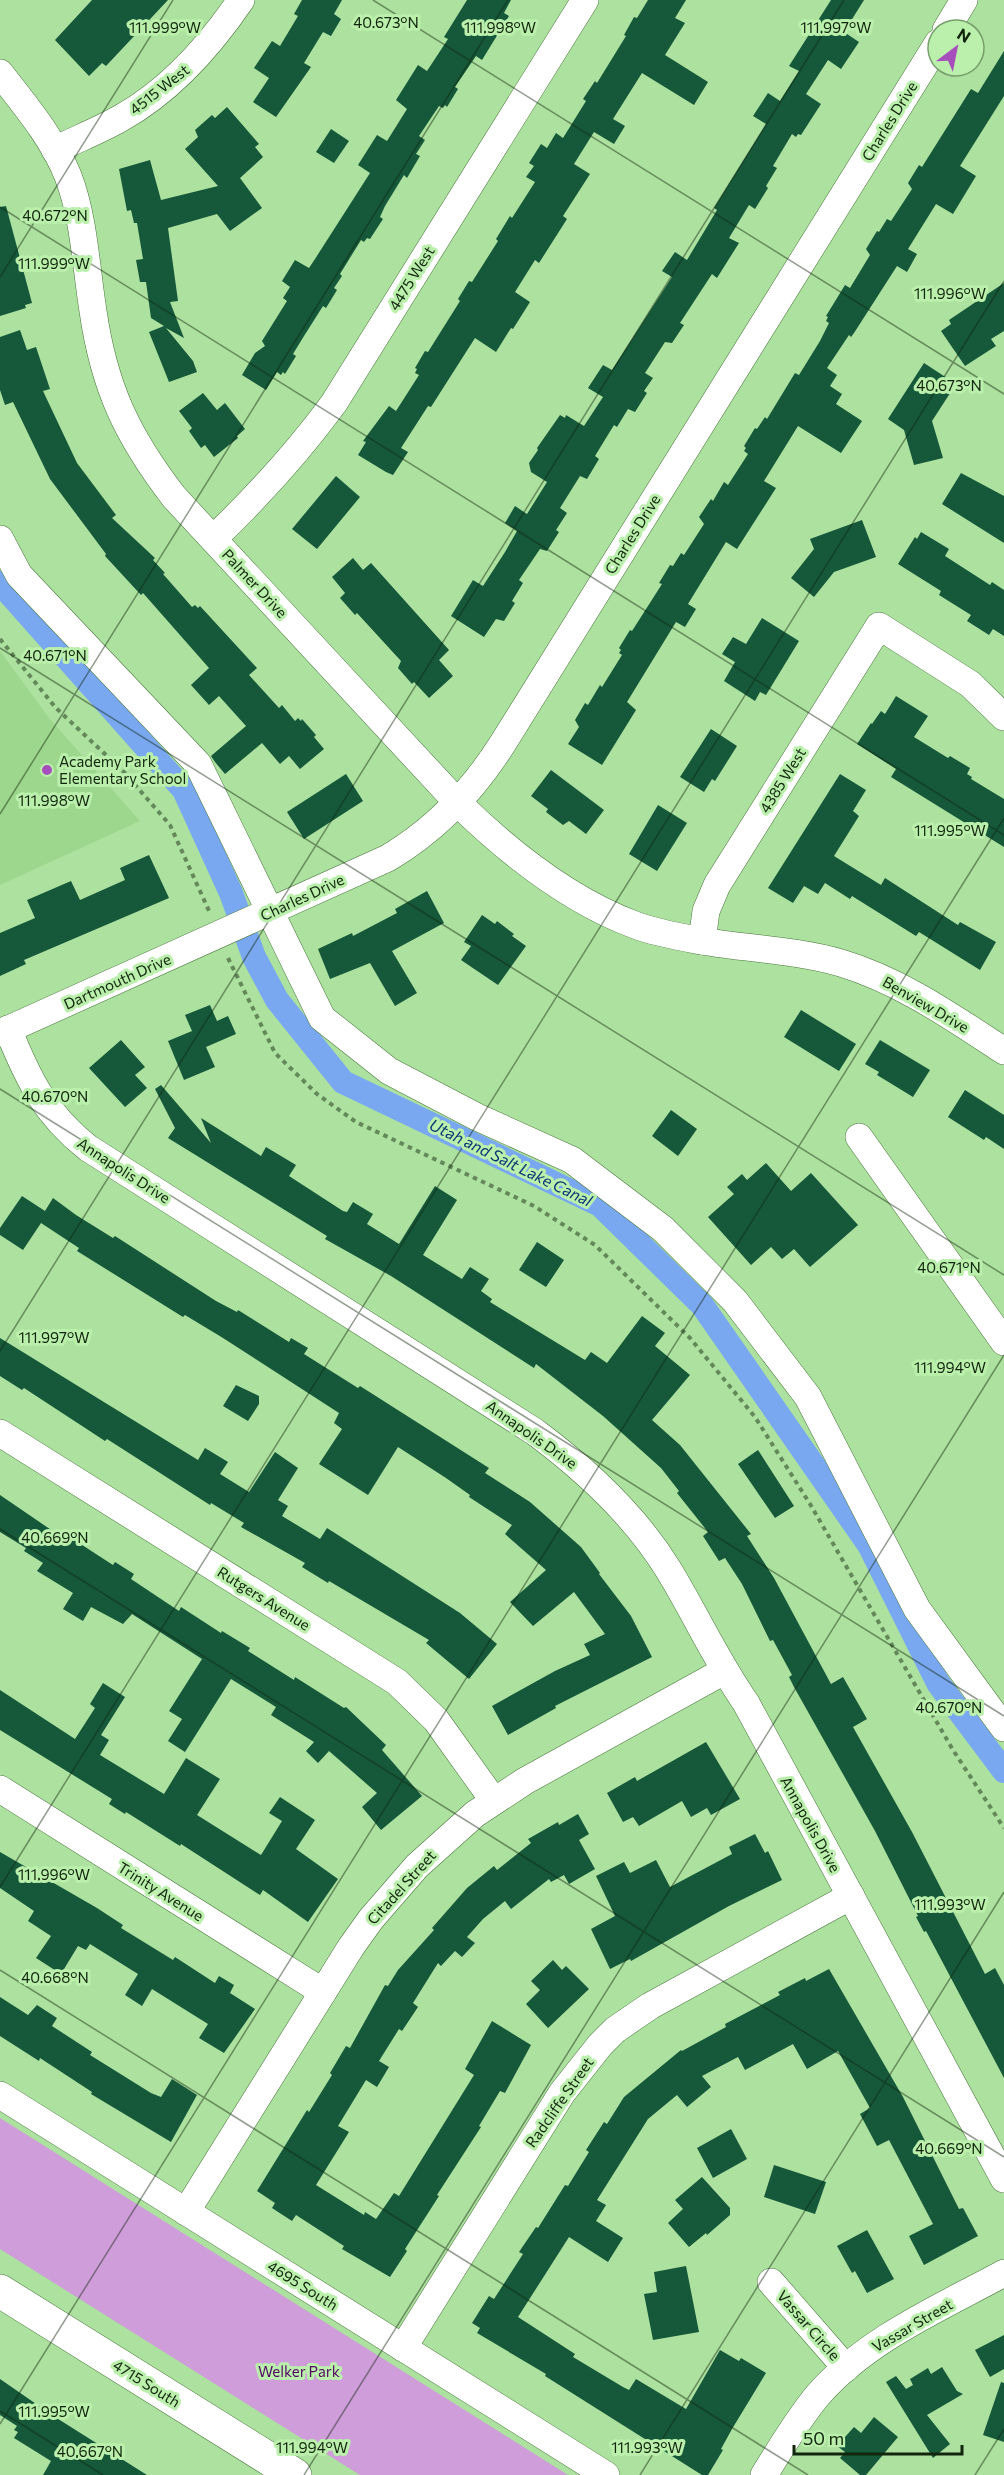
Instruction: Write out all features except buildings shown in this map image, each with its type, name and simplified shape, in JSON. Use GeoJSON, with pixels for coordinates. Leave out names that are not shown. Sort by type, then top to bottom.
{"type":"FeatureCollection","features":[{"type":"Feature","properties":{"kind":"main road","name":"4715 South"},"geometry":{"type":"LineString","coordinates":[[0,2290],[295,2475]]}},
{"type":"Feature","properties":{"kind":"street","name":"4515 West"},"geometry":{"type":"LineString","coordinates":[[55,150],[121,118],[157,94],[191,64],[222,28],[241,0]]}},
{"type":"Feature","properties":{"kind":"street","name":"4475 West"},"geometry":{"type":"LineString","coordinates":[[214,538],[305,444],[334,403],[585,0]]}},
{"type":"Feature","properties":{"kind":"street"},"geometry":{"type":"LineString","coordinates":[[953,18],[964,0]]}},
{"type":"Feature","properties":{"kind":"street","name":"Charles Drive"},"geometry":{"type":"LineString","coordinates":[[234,928],[388,858],[407,846],[457,802],[478,779],[503,743],[926,62]]}},
{"type":"Feature","properties":{"kind":"street","name":"Palmer Drive"},"geometry":{"type":"LineString","coordinates":[[0,73],[55,150],[68,176],[77,212],[102,363],[121,415],[147,461],[174,497],[457,802],[486,830],[561,887],[601,910],[637,926],[702,941]]}},
{"type":"Feature","properties":{"kind":"street"},"geometry":{"type":"LineString","coordinates":[[0,540],[19,574],[198,764],[265,913],[322,1018],[389,1071],[477,1117],[572,1160],[663,1229],[735,1301],[808,1397],[917,1609],[1004,1728]]}},
{"type":"Feature","properties":{"kind":"street","name":"4385 West"},"geometry":{"type":"LineString","coordinates":[[702,941],[706,911],[717,885],[879,626],[970,684],[1004,717]]}},
{"type":"Feature","properties":{"kind":"street","name":"Dartmouth Drive"},"geometry":{"type":"LineString","coordinates":[[4,1031],[234,928]]}},
{"type":"Feature","properties":{"kind":"street","name":"Benview Drive"},"geometry":{"type":"LineString","coordinates":[[702,941],[809,956],[863,971],[907,990],[1004,1051]]}},
{"type":"Feature","properties":{"kind":"street","name":"Annapolis Drive"},"geometry":{"type":"LineString","coordinates":[[4,1031],[44,1105],[64,1128],[88,1148],[535,1432],[586,1472],[632,1520],[668,1569],[724,1671],[746,1703],[1004,2179]]}},
{"type":"Feature","properties":{"kind":"street"},"geometry":{"type":"LineString","coordinates":[[859,1137],[1004,1342]]}},
{"type":"Feature","properties":{"kind":"street","name":"Rutgers Avenue"},"geometry":{"type":"LineString","coordinates":[[0,1432],[397,1682],[436,1720],[494,1801]]}},
{"type":"Feature","properties":{"kind":"street","name":"Citadel Street"},"geometry":{"type":"LineString","coordinates":[[186,2212],[323,1992],[371,1919],[402,1882],[436,1848],[494,1801],[525,1781],[724,1671]]}},
{"type":"Feature","properties":{"kind":"street","name":"Trinity Avenue"},"geometry":{"type":"LineString","coordinates":[[0,1790],[323,1992]]}},
{"type":"Feature","properties":{"kind":"street","name":"Radcliffe Street"},"geometry":{"type":"LineString","coordinates":[[403,2348],[562,2093],[600,2045],[615,2030],[650,2006],[850,1896]]}},
{"type":"Feature","properties":{"kind":"street","name":"4695 South"},"geometry":{"type":"LineString","coordinates":[[0,2095],[606,2475]]}},
{"type":"Feature","properties":{"kind":"street","name":"Vassar Street"},"geometry":{"type":"LineString","coordinates":[[764,2475],[804,2413],[846,2368],[889,2336],[1004,2273]]}},
{"type":"Feature","properties":{"kind":"street","name":"Vassar Circle"},"geometry":{"type":"LineString","coordinates":[[771,2282],[846,2368]]}},
{"type":"Feature","properties":{"kind":"path"},"geometry":{"type":"LineString","coordinates":[[0,639],[57,708],[123,771],[170,825],[211,914]]}},
{"type":"Feature","properties":{"kind":"path"},"geometry":{"type":"LineString","coordinates":[[228,958],[275,1053],[317,1095],[356,1122],[534,1206],[595,1245],[690,1338],[755,1417],[810,1503],[953,1750],[1004,1828]]}},
{"type":"Feature","properties":{"kind":"shaded area","name":"Academy Park Elementary School"},"geometry":{"type":"Polygon","coordinates":[[[0,651],[49,718],[140,821],[0,885],[0,651]]]}},
{"type":"Feature","properties":{"kind":"green space","name":"Welker Park"},"geometry":{"type":"Polygon","coordinates":[[[0,2118],[568,2475],[360,2475],[0,2249],[0,2118]]]}},
{"type":"Feature","properties":{"kind":"waterway","name":"Utah and Salt Lake Canal"},"geometry":{"type":"LineString","coordinates":[[0,583],[184,790],[231,893],[254,957],[277,1000],[343,1082],[600,1205],[702,1305],[869,1545],[938,1683],[1004,1771]]}},
{"type":"Feature","properties":{"kind":"place","name":"Academy Park Elementary School"},"geometry":{"type":"Point","coordinates":[47,770]}}]}
